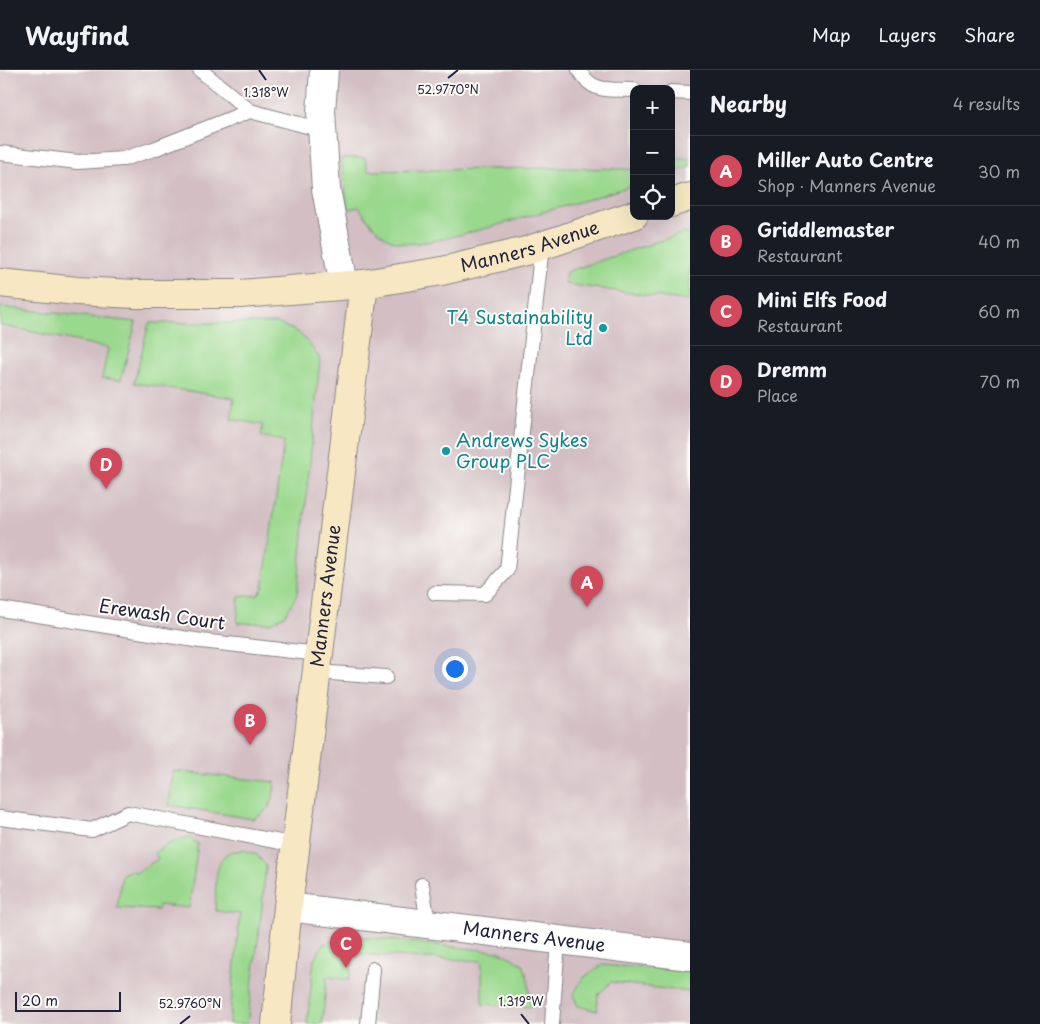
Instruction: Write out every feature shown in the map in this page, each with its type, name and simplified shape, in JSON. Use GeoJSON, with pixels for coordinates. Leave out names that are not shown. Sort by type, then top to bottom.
{"type":"FeatureCollection","features":[{"type":"Feature","properties":{"kind":"street","name":"Manners Avenue"},"geometry":{"type":"LineString","coordinates":[[276,1024],[318,663],[354,284],[326,189],[321,112],[324,70]]}},
{"type":"Feature","properties":{"kind":"street"},"geometry":{"type":"LineString","coordinates":[[675,202],[690,197]]}},
{"type":"Feature","properties":{"kind":"street","name":"Manners Avenue"},"geometry":{"type":"LineString","coordinates":[[0,283],[136,294],[240,294],[354,284],[442,271],[542,245],[630,216]]}},
{"type":"Feature","properties":{"kind":"street","name":"Manners Avenue"},"geometry":{"type":"LineString","coordinates":[[288,908],[690,956]]}},
{"type":"Feature","properties":{"kind":"lane"},"geometry":{"type":"LineString","coordinates":[[200,70],[250,112],[322,130]]}},
{"type":"Feature","properties":{"kind":"lane"},"geometry":{"type":"LineString","coordinates":[[580,70],[583,77],[595,88],[630,90]]}},
{"type":"Feature","properties":{"kind":"lane"},"geometry":{"type":"LineString","coordinates":[[675,92],[690,93]]}},
{"type":"Feature","properties":{"kind":"lane"},"geometry":{"type":"LineString","coordinates":[[0,153],[78,162],[123,159],[154,150],[250,112]]}},
{"type":"Feature","properties":{"kind":"lane"},"geometry":{"type":"LineString","coordinates":[[435,593],[485,594],[507,570],[542,245]]}},
{"type":"Feature","properties":{"kind":"lane","name":"Erewash Court"},"geometry":{"type":"LineString","coordinates":[[0,610],[201,641],[386,677]]}},
{"type":"Feature","properties":{"kind":"lane"},"geometry":{"type":"LineString","coordinates":[[0,818],[92,830],[128,813],[296,845]]}},
{"type":"Feature","properties":{"kind":"lane"},"geometry":{"type":"LineString","coordinates":[[422,885],[428,924]]}},
{"type":"Feature","properties":{"kind":"lane"},"geometry":{"type":"LineString","coordinates":[[552,1024],[558,940]]}},
{"type":"Feature","properties":{"kind":"lane"},"geometry":{"type":"LineString","coordinates":[[368,1024],[373,969]]}},
{"type":"Feature","properties":{"kind":"shaded area"},"geometry":{"type":"Polygon","coordinates":[[[0,70],[690,70],[690,1024],[0,1024],[0,70]]]}},
{"type":"Feature","properties":{"kind":"green space"},"geometry":{"type":"Polygon","coordinates":[[[341,158],[365,158],[368,171],[553,168],[630,169],[630,186],[487,228],[421,243],[394,241],[382,234],[371,224],[359,207],[348,209],[341,158]]]}},
{"type":"Feature","properties":{"kind":"green space"},"geometry":{"type":"Polygon","coordinates":[[[675,158],[690,158],[690,167],[675,172],[675,158]]]}},
{"type":"Feature","properties":{"kind":"green space"},"geometry":{"type":"Polygon","coordinates":[[[683,233],[688,234],[690,237],[690,301],[565,284],[566,272],[683,233]]]}},
{"type":"Feature","properties":{"kind":"green space"},"geometry":{"type":"Polygon","coordinates":[[[0,307],[136,322],[121,380],[102,378],[108,348],[0,325],[0,307]]]}},
{"type":"Feature","properties":{"kind":"green space"},"geometry":{"type":"Polygon","coordinates":[[[149,323],[277,323],[298,332],[320,359],[297,595],[285,615],[271,623],[237,623],[239,597],[258,595],[263,588],[284,441],[261,436],[263,425],[231,419],[234,398],[134,383],[149,323]]]}},
{"type":"Feature","properties":{"kind":"green space"},"geometry":{"type":"Polygon","coordinates":[[[173,771],[275,782],[272,800],[264,812],[253,819],[169,805],[173,771]]]}},
{"type":"Feature","properties":{"kind":"green space"},"geometry":{"type":"Polygon","coordinates":[[[189,837],[198,844],[189,908],[159,905],[158,910],[117,908],[122,874],[132,870],[136,873],[158,859],[155,853],[163,847],[189,837]]]}},
{"type":"Feature","properties":{"kind":"green space"},"geometry":{"type":"Polygon","coordinates":[[[242,850],[256,854],[266,866],[247,1024],[229,1024],[240,914],[216,911],[216,879],[220,862],[224,856],[230,852],[242,850]]]}},
{"type":"Feature","properties":{"kind":"green space"},"geometry":{"type":"Polygon","coordinates":[[[346,935],[500,952],[523,964],[528,980],[531,1007],[482,1004],[482,961],[354,954],[349,980],[327,977],[322,1024],[307,1024],[314,959],[323,945],[346,935]]]}},
{"type":"Feature","properties":{"kind":"green space"},"geometry":{"type":"Polygon","coordinates":[[[602,965],[690,971],[690,992],[611,982],[598,995],[597,1011],[578,1006],[573,995],[583,978],[602,965]]]}},
{"type":"Feature","properties":{"kind":"place","name":"T4 Sustainability Ltd"},"geometry":{"type":"Point","coordinates":[603,328]}},
{"type":"Feature","properties":{"kind":"place","name":"Andrews Sykes Group PLC"},"geometry":{"type":"Point","coordinates":[446,451]}},
{"type":"Feature","properties":{"kind":"place","name":"Dremm"},"geometry":{"type":"Point","coordinates":[106,489]}},
{"type":"Feature","properties":{"kind":"place","name":"Miller Auto Centre"},"geometry":{"type":"Point","coordinates":[587,607]}},
{"type":"Feature","properties":{"kind":"place","name":"Griddlemaster"},"geometry":{"type":"Point","coordinates":[250,745]}},
{"type":"Feature","properties":{"kind":"place","name":"Mini Elfs Food"},"geometry":{"type":"Point","coordinates":[346,968]}}]}
